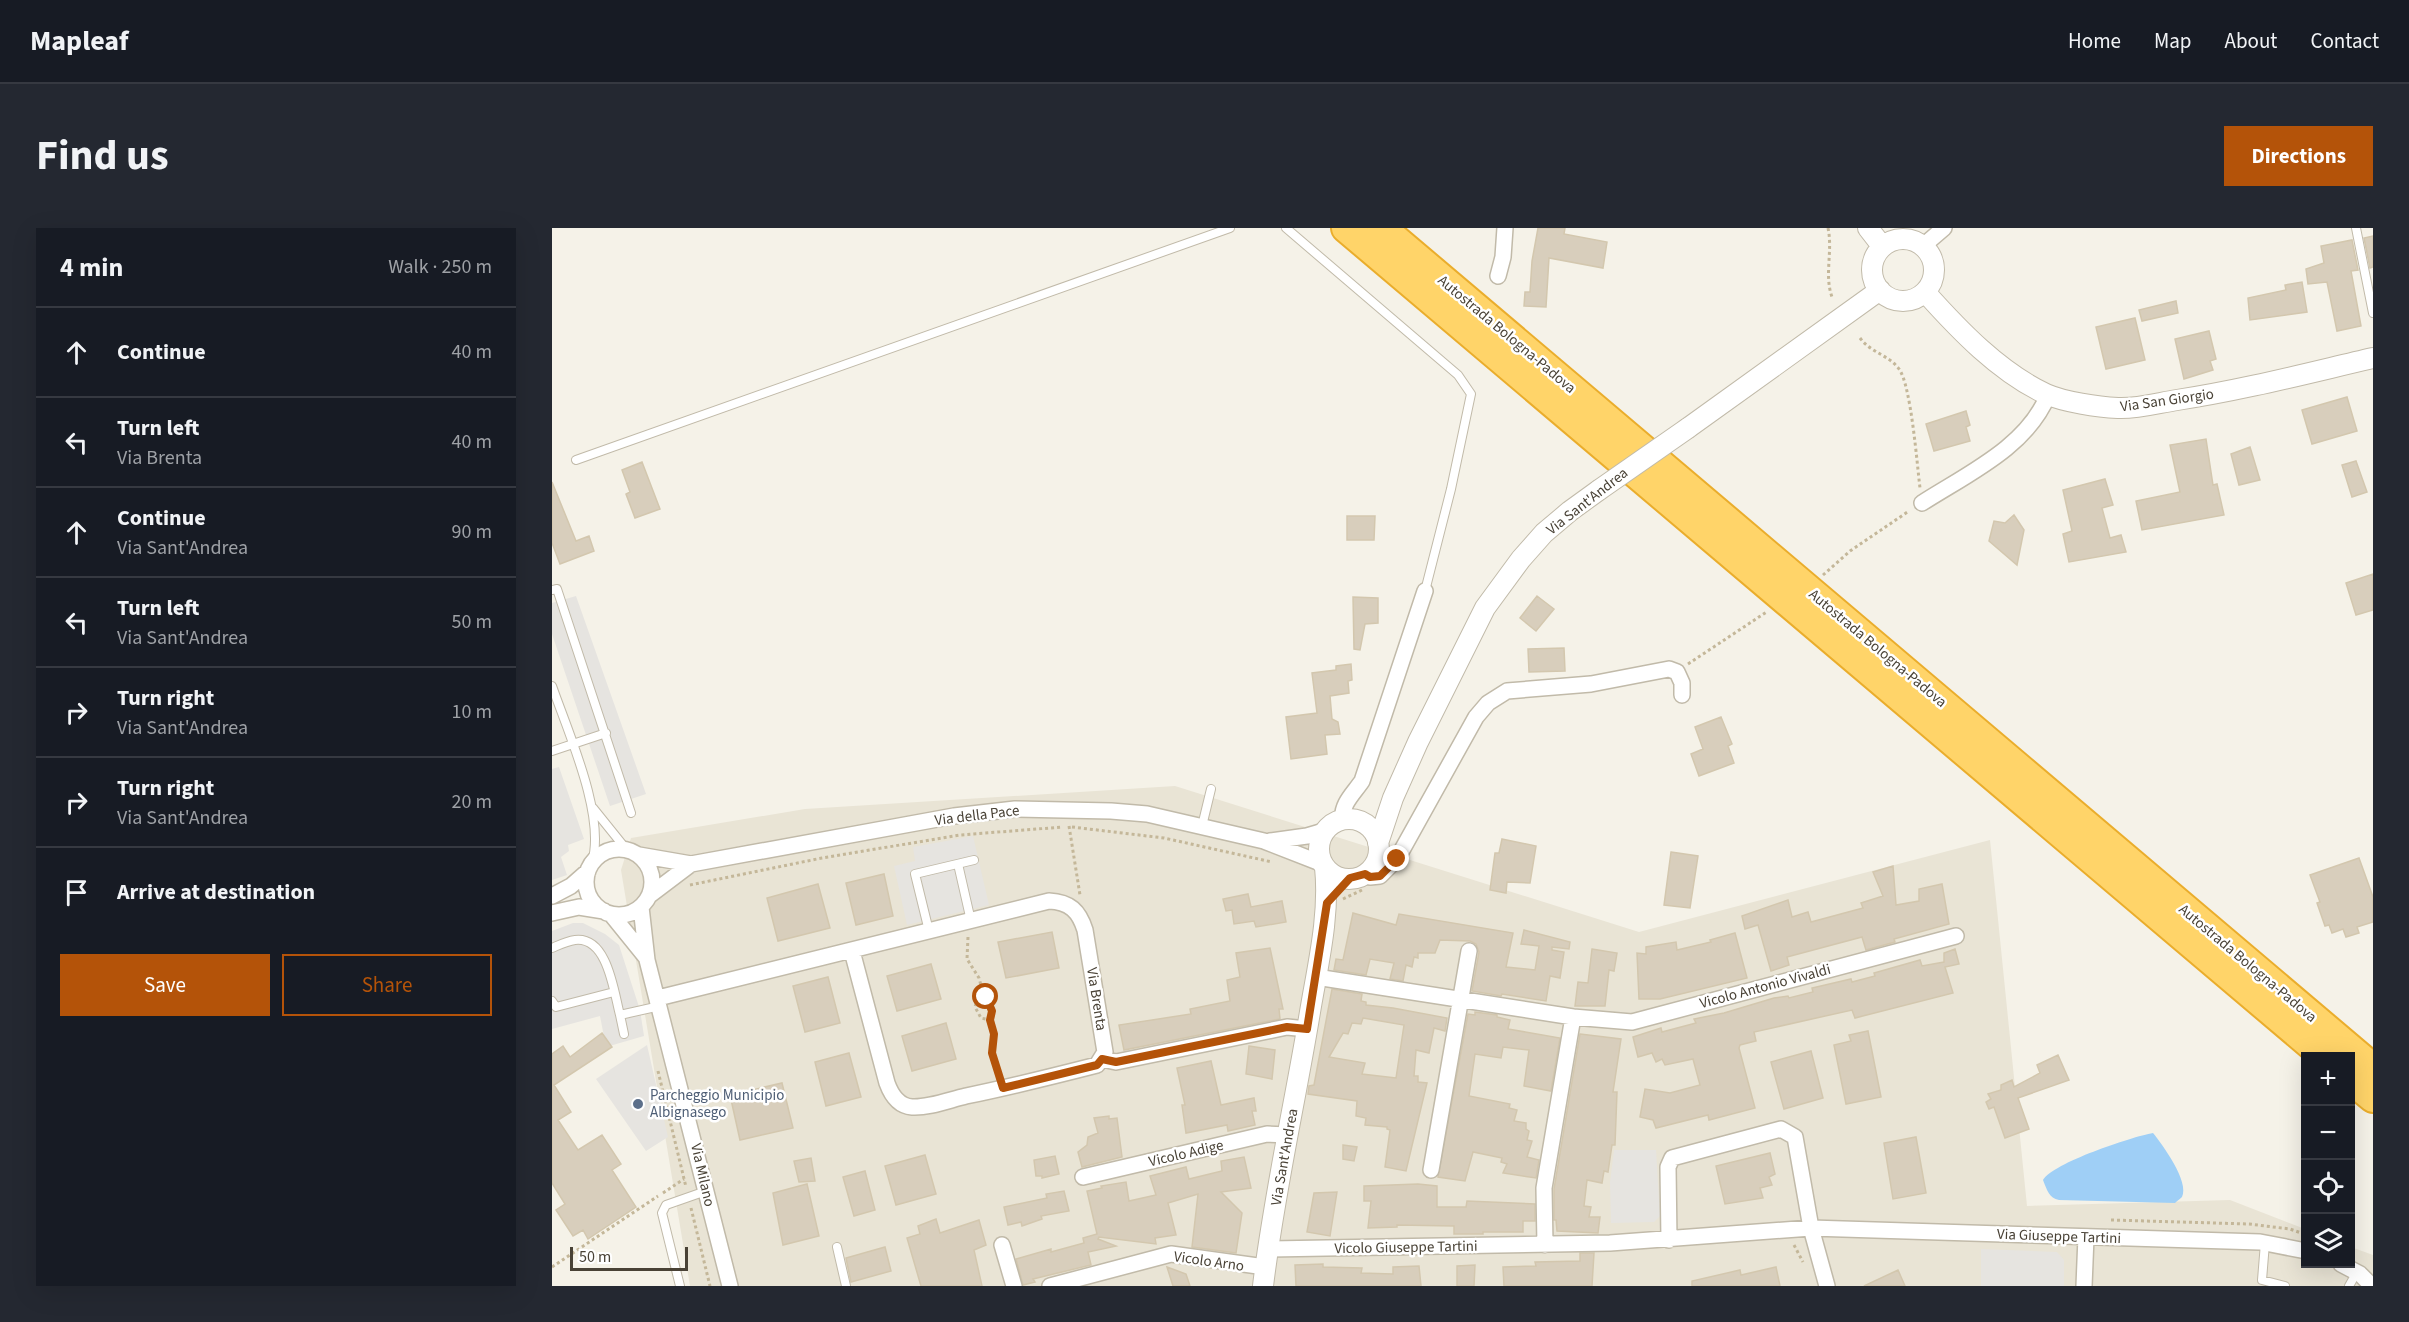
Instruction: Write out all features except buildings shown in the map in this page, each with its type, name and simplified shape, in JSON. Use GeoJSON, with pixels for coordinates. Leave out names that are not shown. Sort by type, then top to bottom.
{"type":"FeatureCollection","features":[{"type":"Feature","properties":{"kind":"highway","name":"Autostrada Bologna-Padova"},"geometry":{"type":"LineString","coordinates":[[1346,228],[2319,1052]]}},
{"type":"Feature","properties":{"kind":"highway","name":"Autostrada Bologna-Padova"},"geometry":{"type":"LineString","coordinates":[[1382,228],[2373,1068]]}},
{"type":"Feature","properties":{"kind":"highway"},"geometry":{"type":"LineString","coordinates":[[2355,1083],[2373,1098]]}},
{"type":"Feature","properties":{"kind":"street"},"geometry":{"type":"LineString","coordinates":[[1497,276],[1503,257],[1505,228]]}},
{"type":"Feature","properties":{"kind":"street"},"geometry":{"type":"LineString","coordinates":[[1868,228],[1882,246]]}},
{"type":"Feature","properties":{"kind":"street"},"geometry":{"type":"LineString","coordinates":[[1923,246],[1944,228]]}},
{"type":"Feature","properties":{"kind":"street"},"geometry":{"type":"LineString","coordinates":[[1904,239],[1923,246],[1929,254],[1934,274],[1925,292],[1917,298],[1906,301],[1896,300],[1880,290],[1873,278],[1872,266],[1882,246],[1904,239]]}},
{"type":"Feature","properties":{"kind":"street","name":"Via Sant'Andrea"},"geometry":{"type":"LineString","coordinates":[[1378,843],[1418,742],[1485,608],[1521,559],[1544,533],[1569,511],[1880,290]]}},
{"type":"Feature","properties":{"kind":"street","name":"Via San Giorgio"},"geometry":{"type":"LineString","coordinates":[[1925,292],[1969,337],[2011,375],[2048,395],[2119,408],[2209,395],[2373,358]]}},
{"type":"Feature","properties":{"kind":"street"},"geometry":{"type":"LineString","coordinates":[[1922,502],[1997,455],[2022,434],[2031,426],[2048,395]]}},
{"type":"Feature","properties":{"kind":"street"},"geometry":{"type":"LineString","coordinates":[[1327,903],[1374,864],[1378,856],[1378,843],[1373,831],[1351,820],[1342,812],[1346,802],[1362,781],[1425,591]]}},
{"type":"Feature","properties":{"kind":"street"},"geometry":{"type":"LineString","coordinates":[[1351,820],[1335,822],[1324,831],[1319,850],[1324,865],[1338,876],[1380,876],[1397,859],[1476,717],[1498,695],[1507,691],[1591,684],[1669,669],[1677,672],[1682,683],[1682,695]]}},
{"type":"Feature","properties":{"kind":"street","name":"Via Sant'Andrea"},"geometry":{"type":"LineString","coordinates":[[1351,820],[1373,815],[1394,798]]}},
{"type":"Feature","properties":{"kind":"street","name":"Via della Pace"},"geometry":{"type":"LineString","coordinates":[[632,852],[691,864],[954,816],[1015,809],[1147,814],[1264,841],[1324,865]]}},
{"type":"Feature","properties":{"kind":"street","name":"Via della Pace"},"geometry":{"type":"LineString","coordinates":[[1264,841],[1307,836],[1324,831]]}},
{"type":"Feature","properties":{"kind":"street"},"geometry":{"type":"LineString","coordinates":[[552,896],[571,886],[607,851],[632,852],[650,868],[652,886],[646,901],[621,915],[579,907],[552,913]]}},
{"type":"Feature","properties":{"kind":"street","name":"Via della Pace"},"geometry":{"type":"LineString","coordinates":[[646,901],[691,864]]}},
{"type":"Feature","properties":{"kind":"street","name":"Via Sant'Andrea"},"geometry":{"type":"LineString","coordinates":[[1265,1267],[1327,903],[1324,865]]}},
{"type":"Feature","properties":{"kind":"street"},"geometry":{"type":"LineString","coordinates":[[590,867],[586,880],[591,898],[608,913]]}},
{"type":"Feature","properties":{"kind":"street","name":"Via Milano"},"geometry":{"type":"LineString","coordinates":[[646,901],[647,960],[730,1286]]}},
{"type":"Feature","properties":{"kind":"street"},"geometry":{"type":"LineString","coordinates":[[659,1002],[1049,902],[1059,902],[1070,906],[1077,912]]}},
{"type":"Feature","properties":{"kind":"street","name":"Via Brenta"},"geometry":{"type":"LineString","coordinates":[[1077,912],[1081,917],[1087,941],[1105,1052],[1102,1059]]}},
{"type":"Feature","properties":{"kind":"street","name":"Via Milano"},"geometry":{"type":"LineString","coordinates":[[608,913],[635,942],[647,960]]}},
{"type":"Feature","properties":{"kind":"street","name":"Vicolo Antonio Vivaldi"},"geometry":{"type":"LineString","coordinates":[[1316,977],[1573,1017],[1632,1022],[1956,936]]}},
{"type":"Feature","properties":{"kind":"street"},"geometry":{"type":"LineString","coordinates":[[852,951],[891,1094],[899,1102],[910,1107],[928,1105],[1097,1065],[1102,1059],[1116,1062],[1287,1027],[1307,1029]]}},
{"type":"Feature","properties":{"kind":"street"},"geometry":{"type":"LineString","coordinates":[[1431,1170],[1469,951]]}},
{"type":"Feature","properties":{"kind":"street"},"geometry":{"type":"LineString","coordinates":[[1545,1245],[1544,1188],[1573,1017]]}},
{"type":"Feature","properties":{"kind":"street"},"geometry":{"type":"LineString","coordinates":[[1669,1240],[1668,1167],[1672,1158],[1781,1129],[1795,1137],[1811,1228],[1827,1286]]}},
{"type":"Feature","properties":{"kind":"street","name":"Vicolo Adige"},"geometry":{"type":"LineString","coordinates":[[1083,1178],[1267,1134],[1288,1135]]}},
{"type":"Feature","properties":{"kind":"street","name":"Via Giuseppe Tartini"},"geometry":{"type":"LineString","coordinates":[[1545,1245],[1669,1240],[1811,1228],[2265,1243],[2301,1250]]}},
{"type":"Feature","properties":{"kind":"street"},"geometry":{"type":"LineString","coordinates":[[2084,1286],[2086,1237]]}},
{"type":"Feature","properties":{"kind":"street"},"geometry":{"type":"LineString","coordinates":[[1002,1245],[1014,1286]]}},
{"type":"Feature","properties":{"kind":"street","name":"Vicolo Giuseppe Tartini"},"geometry":{"type":"LineString","coordinates":[[1265,1267],[1545,1245]]}},
{"type":"Feature","properties":{"kind":"street","name":"Vicolo Arno"},"geometry":{"type":"LineString","coordinates":[[1050,1286],[1171,1254],[1265,1267]]}},
{"type":"Feature","properties":{"kind":"street"},"geometry":{"type":"LineString","coordinates":[[2353,1279],[2372,1286]]}},
{"type":"Feature","properties":{"kind":"lane"},"geometry":{"type":"LineString","coordinates":[[576,460],[1230,228]]}},
{"type":"Feature","properties":{"kind":"lane"},"geometry":{"type":"LineString","coordinates":[[1286,228],[1458,375],[1471,394],[1451,489],[1425,591]]}},
{"type":"Feature","properties":{"kind":"lane"},"geometry":{"type":"LineString","coordinates":[[2356,228],[2373,314]]}},
{"type":"Feature","properties":{"kind":"lane"},"geometry":{"type":"LineString","coordinates":[[552,590],[557,589],[631,813]]}},
{"type":"Feature","properties":{"kind":"lane"},"geometry":{"type":"LineString","coordinates":[[552,686],[591,804],[596,846],[590,867]]}},
{"type":"Feature","properties":{"kind":"lane"},"geometry":{"type":"LineString","coordinates":[[552,751],[606,733]]}},
{"type":"Feature","properties":{"kind":"lane"},"geometry":{"type":"LineString","coordinates":[[1202,826],[1211,789]]}},
{"type":"Feature","properties":{"kind":"lane"},"geometry":{"type":"LineString","coordinates":[[591,804],[608,829],[632,852]]}},
{"type":"Feature","properties":{"kind":"lane"},"geometry":{"type":"LineString","coordinates":[[929,931],[915,874],[974,860]]}},
{"type":"Feature","properties":{"kind":"lane"},"geometry":{"type":"LineString","coordinates":[[957,864],[968,922]]}},
{"type":"Feature","properties":{"kind":"lane"},"geometry":{"type":"LineString","coordinates":[[552,948],[576,939],[595,948],[608,968],[624,1034]]}},
{"type":"Feature","properties":{"kind":"lane"},"geometry":{"type":"LineString","coordinates":[[552,1001],[556,1007],[614,992]]}},
{"type":"Feature","properties":{"kind":"lane"},"geometry":{"type":"LineString","coordinates":[[620,1015],[659,1002]]}},
{"type":"Feature","properties":{"kind":"lane"},"geometry":{"type":"LineString","coordinates":[[680,1286],[662,1214],[666,1205],[706,1191]]}},
{"type":"Feature","properties":{"kind":"lane"},"geometry":{"type":"LineString","coordinates":[[2265,1243],[2262,1280],[2285,1286]]}},
{"type":"Feature","properties":{"kind":"lane"},"geometry":{"type":"LineString","coordinates":[[837,1247],[846,1286]]}},
{"type":"Feature","properties":{"kind":"path"},"geometry":{"type":"LineString","coordinates":[[1828,228],[1830,255],[1828,285],[1832,297]]}},
{"type":"Feature","properties":{"kind":"path"},"geometry":{"type":"LineString","coordinates":[[1821,576],[1850,551],[1922,502],[1905,378],[1890,359],[1867,348],[1860,338]]}},
{"type":"Feature","properties":{"kind":"path"},"geometry":{"type":"LineString","coordinates":[[1677,672],[1777,605]]}},
{"type":"Feature","properties":{"kind":"path"},"geometry":{"type":"LineString","coordinates":[[1068,826],[1081,901],[1077,912]]}},
{"type":"Feature","properties":{"kind":"path"},"geometry":{"type":"LineString","coordinates":[[968,922],[967,959],[979,978],[984,995],[991,1007],[990,1020],[994,1034],[992,1053],[1003,1088]]}},
{"type":"Feature","properties":{"kind":"path"},"geometry":{"type":"LineString","coordinates":[[984,995],[977,1000],[975,1007],[981,1018],[990,1020]]}},
{"type":"Feature","properties":{"kind":"path"},"geometry":{"type":"LineString","coordinates":[[656,1062],[710,1286]]}},
{"type":"Feature","properties":{"kind":"path"},"geometry":{"type":"LineString","coordinates":[[552,1267],[684,1179]]}},
{"type":"Feature","properties":{"kind":"shaded area"},"geometry":{"type":"Polygon","coordinates":[[[576,596],[646,794],[610,806],[552,634],[552,603],[576,596]]]}},
{"type":"Feature","properties":{"kind":"shaded area"},"geometry":{"type":"Polygon","coordinates":[[[559,767],[584,839],[568,845],[569,851],[561,857],[567,875],[552,880],[552,769],[559,767]]]}},
{"type":"Feature","properties":{"kind":"shaded area"},"geometry":{"type":"Polygon","coordinates":[[[1175,786],[1639,932],[1990,840],[2027,1206],[2230,1200],[2301,1227],[2301,1268],[2355,1268],[2355,1248],[2373,1255],[2373,1286],[690,1286],[621,870],[631,838],[805,809],[1175,786]]]}},
{"type":"Feature","properties":{"kind":"shaded area"},"geometry":{"type":"Polygon","coordinates":[[[973,836],[989,905],[907,925],[894,866],[915,861],[913,847],[973,836]]]}},
{"type":"Feature","properties":{"kind":"shaded area"},"geometry":{"type":"Polygon","coordinates":[[[573,923],[583,923],[605,934],[619,945],[640,1010],[644,1036],[606,1047],[600,1016],[552,1029],[552,931],[573,923]]]}},
{"type":"Feature","properties":{"kind":"shaded area","name":"Parcheggio Municipio Albignasego"},"geometry":{"type":"Polygon","coordinates":[[[647,1045],[668,1137],[646,1151],[596,1079],[647,1045]]]}},
{"type":"Feature","properties":{"kind":"shaded area"},"geometry":{"type":"Polygon","coordinates":[[[1614,1150],[1656,1150],[1660,1216],[1654,1222],[1611,1223],[1610,1182],[1614,1150]]]}},
{"type":"Feature","properties":{"kind":"shaded area"},"geometry":{"type":"Polygon","coordinates":[[[1981,1249],[2057,1252],[2064,1260],[2064,1286],[1981,1286],[1981,1249]]]}},
{"type":"Feature","properties":{"kind":"water"},"geometry":{"type":"Polygon","coordinates":[[[2153,1133],[2174,1164],[2182,1182],[2182,1197],[2175,1203],[2059,1200],[2047,1190],[2043,1180],[2061,1166],[2111,1145],[2153,1133]]]}},
{"type":"Feature","properties":{"kind":"place","name":"Parcheggio Municipio Albignasego"},"geometry":{"type":"Point","coordinates":[638,1104]}},
{"type":"Feature","properties":{"kind":"route"},"geometry":{"type":"LineString","coordinates":[[986,997],[992,1011],[990,1020],[994,1034],[993,1061],[1003,1088],[1097,1065],[1102,1059],[1116,1062],[1287,1027],[1307,1029],[1327,903],[1350,878],[1365,874],[1376,878],[1386,873],[1397,859]]}}]}
